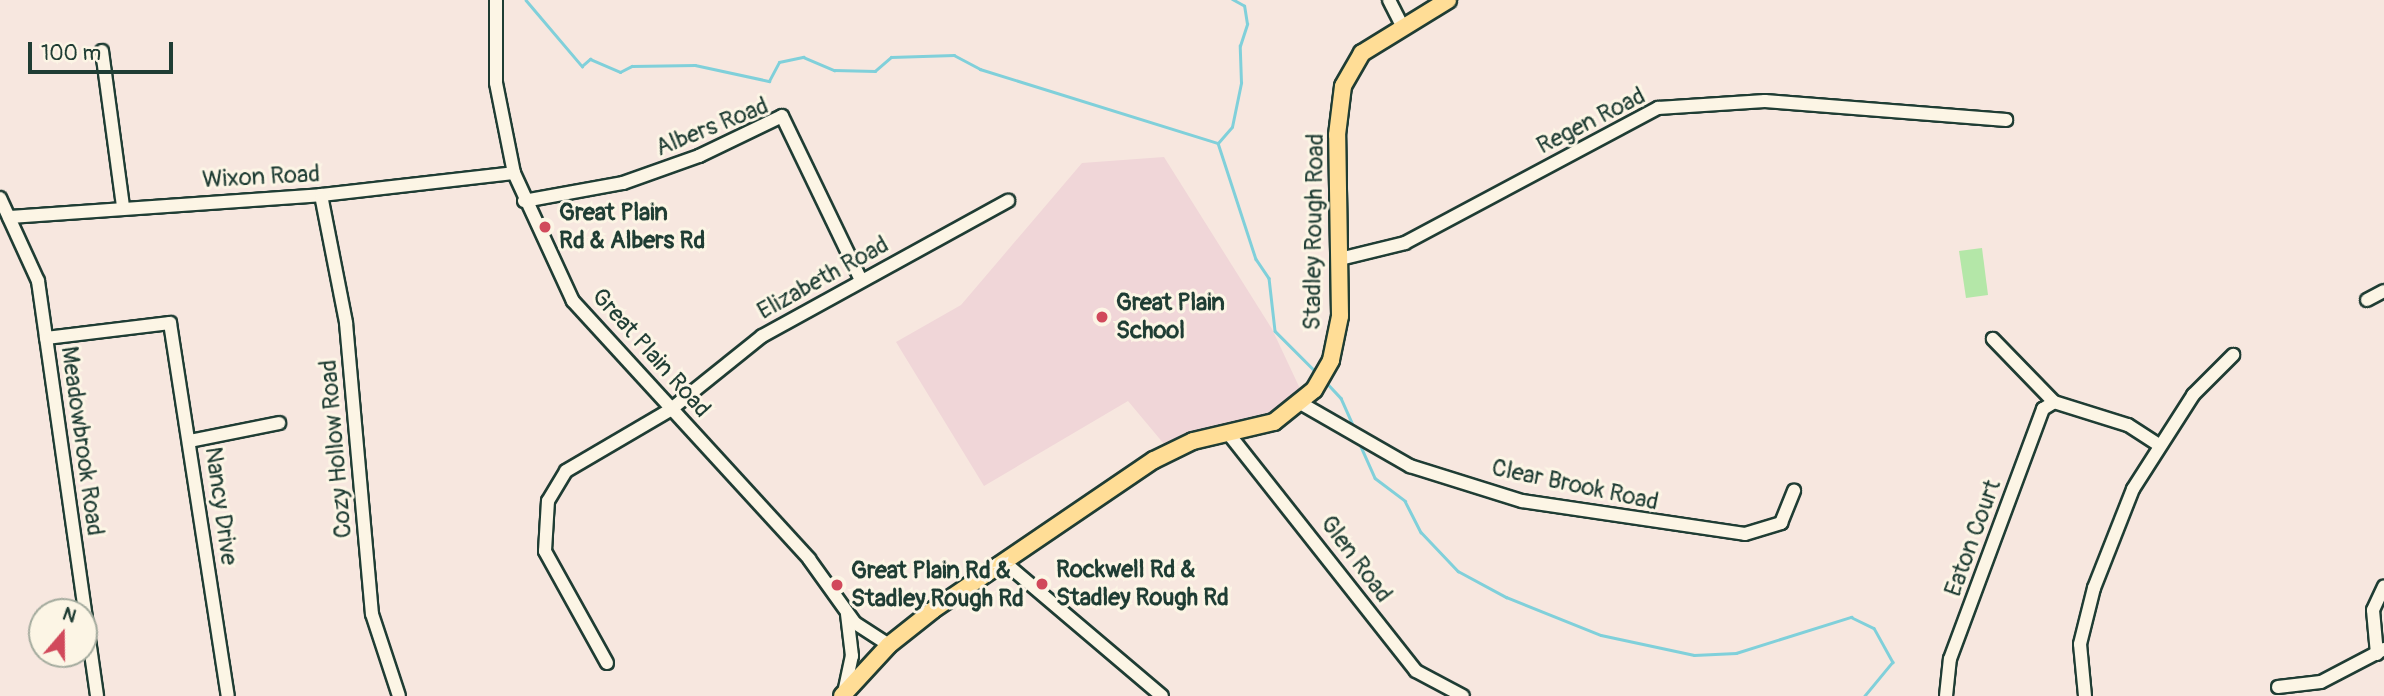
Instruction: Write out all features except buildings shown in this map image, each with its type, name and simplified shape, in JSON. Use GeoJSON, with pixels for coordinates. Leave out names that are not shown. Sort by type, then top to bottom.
{"type":"FeatureCollection","features":[{"type":"Feature","properties":{"kind":"main road","name":"Stadley Rough Road"},"geometry":{"type":"LineString","coordinates":[[889,645],[1004,562],[1170,450],[1274,422],[1302,404],[1322,378],[1340,316],[1337,135],[1343,86],[1362,53],[1448,0]]}},
{"type":"Feature","properties":{"kind":"main road","name":"Great Plain Road"},"geometry":{"type":"LineString","coordinates":[[843,695],[889,645]]}},
{"type":"Feature","properties":{"kind":"street","name":"Great Plain Road"},"geometry":{"type":"LineString","coordinates":[[496,0],[496,83],[514,173],[524,201],[573,300],[670,410],[809,559],[846,611],[876,641],[889,645]]}},
{"type":"Feature","properties":{"kind":"street"},"geometry":{"type":"LineString","coordinates":[[1389,0],[1403,28]]}},
{"type":"Feature","properties":{"kind":"street"},"geometry":{"type":"LineString","coordinates":[[102,51],[123,205]]}},
{"type":"Feature","properties":{"kind":"street","name":"Regen Road"},"geometry":{"type":"LineString","coordinates":[[1340,259],[1405,243],[1658,108],[1765,101],[2006,120]]}},
{"type":"Feature","properties":{"kind":"street","name":"Albers Road"},"geometry":{"type":"LineString","coordinates":[[524,201],[623,183],[699,156],[782,116],[861,280]]}},
{"type":"Feature","properties":{"kind":"street","name":"Wixon Road"},"geometry":{"type":"LineString","coordinates":[[9,216],[123,205],[321,195],[514,173]]}},
{"type":"Feature","properties":{"kind":"street","name":"Cozy Hollow Road"},"geometry":{"type":"LineString","coordinates":[[321,195],[346,323],[372,614],[399,696]]}},
{"type":"Feature","properties":{"kind":"street","name":"Meadowbrook Road"},"geometry":{"type":"LineString","coordinates":[[0,198],[38,281],[97,696]]}},
{"type":"Feature","properties":{"kind":"street","name":"Elizabeth Road"},"geometry":{"type":"LineString","coordinates":[[607,663],[551,569],[543,535],[548,500],[577,462],[670,410],[762,336],[1008,201]]}},
{"type":"Feature","properties":{"kind":"street"},"geometry":{"type":"LineString","coordinates":[[2367,300],[2384,292]]}},
{"type":"Feature","properties":{"kind":"street","name":"Nancy Drive"},"geometry":{"type":"LineString","coordinates":[[47,338],[170,323],[228,696]]}},
{"type":"Feature","properties":{"kind":"street"},"geometry":{"type":"LineString","coordinates":[[1993,339],[2054,402],[2127,425],[2157,444]]}},
{"type":"Feature","properties":{"kind":"street"},"geometry":{"type":"LineString","coordinates":[[2085,696],[2080,644],[2094,588],[2157,444],[2193,395],[2233,355]]}},
{"type":"Feature","properties":{"kind":"street","name":"Eaton Court"},"geometry":{"type":"LineString","coordinates":[[1946,696],[1950,659],[2043,409],[2054,402]]}},
{"type":"Feature","properties":{"kind":"street","name":"Clear Brook Road"},"geometry":{"type":"LineString","coordinates":[[1302,404],[1354,439],[1410,466],[1522,500],[1710,533],[1745,534],[1781,523],[1794,490]]}},
{"type":"Feature","properties":{"kind":"street"},"geometry":{"type":"LineString","coordinates":[[190,441],[279,423]]}},
{"type":"Feature","properties":{"kind":"street","name":"Glen Road"},"geometry":{"type":"LineString","coordinates":[[1228,433],[1416,671],[1463,696]]}},
{"type":"Feature","properties":{"kind":"street"},"geometry":{"type":"LineString","coordinates":[[1004,562],[1162,696]]}},
{"type":"Feature","properties":{"kind":"street"},"geometry":{"type":"LineString","coordinates":[[2278,687],[2321,682],[2381,651],[2373,610],[2384,586]]}},
{"type":"Feature","properties":{"kind":"street","name":"Great Plain Road"},"geometry":{"type":"LineString","coordinates":[[843,695],[852,656],[846,611]]}},
{"type":"Feature","properties":{"kind":"shaded area","name":"Great Plain School"},"geometry":{"type":"Polygon","coordinates":[[[1164,157],[1272,329],[1303,395],[1276,412],[1164,444],[1128,401],[984,486],[896,342],[961,305],[1082,163],[1164,157]]]}},
{"type":"Feature","properties":{"kind":"green space"},"geometry":{"type":"Polygon","coordinates":[[[1982,248],[1988,295],[1966,298],[1959,251],[1982,248]]]}},
{"type":"Feature","properties":{"kind":"waterway"},"geometry":{"type":"LineString","coordinates":[[526,0],[582,66],[590,59],[620,72],[632,66],[695,65],[769,81],[779,62],[803,57],[834,70],[875,71],[891,57],[954,55],[980,69],[1218,143],[1256,259],[1269,278],[1275,331],[1316,372]]}},
{"type":"Feature","properties":{"kind":"waterway"},"geometry":{"type":"LineString","coordinates":[[1218,143],[1232,127],[1241,83],[1240,46],[1247,24],[1244,6],[1233,0]]}},
{"type":"Feature","properties":{"kind":"waterway"},"geometry":{"type":"LineString","coordinates":[[1326,382],[1341,398],[1355,429]]}},
{"type":"Feature","properties":{"kind":"waterway"},"geometry":{"type":"LineString","coordinates":[[1359,442],[1375,478],[1405,501],[1421,532],[1458,571],[1506,597],[1601,635],[1694,655],[1736,653],[1851,617],[1874,628],[1893,662],[1865,696]]}},
{"type":"Feature","properties":{"kind":"place","name":"Great Plain Rd & Albers Rd"},"geometry":{"type":"Point","coordinates":[545,227]}},
{"type":"Feature","properties":{"kind":"place","name":"Great Plain School"},"geometry":{"type":"Point","coordinates":[1102,317]}},
{"type":"Feature","properties":{"kind":"place","name":"Rockwell Rd & Stadley Rough Rd"},"geometry":{"type":"Point","coordinates":[1042,584]}},
{"type":"Feature","properties":{"kind":"place","name":"Great Plain Rd & Stadley Rough Rd"},"geometry":{"type":"Point","coordinates":[837,585]}}]}
